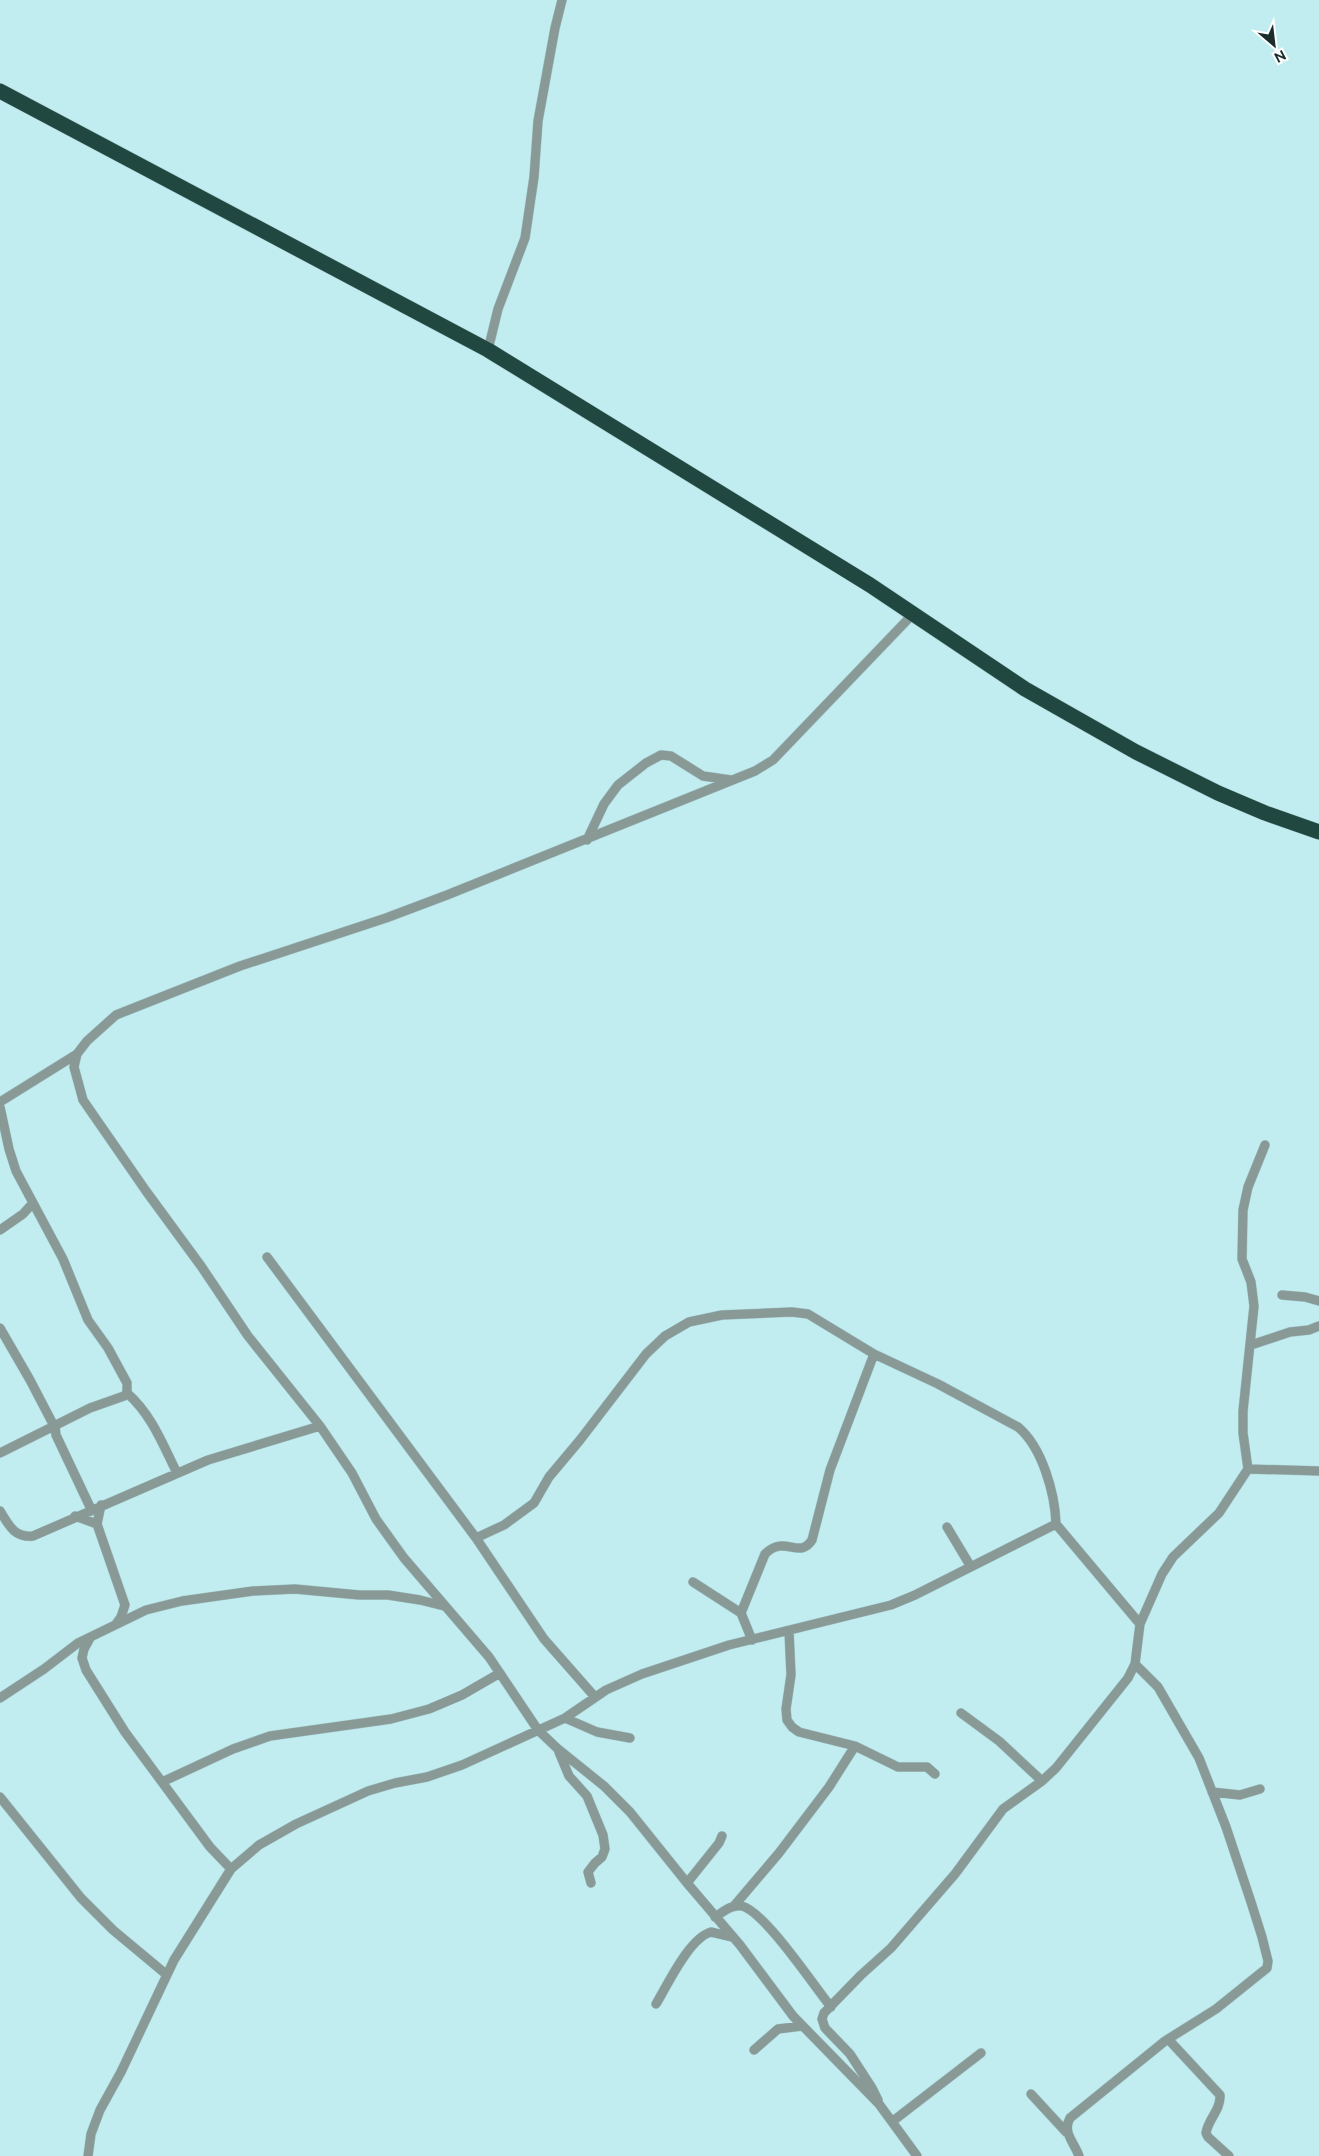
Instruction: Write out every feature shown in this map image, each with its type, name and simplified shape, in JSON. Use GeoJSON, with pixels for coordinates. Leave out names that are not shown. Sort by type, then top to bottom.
{"type":"FeatureCollection","features":[{"type":"Feature","properties":{"kind":"highway"},"geometry":{"type":"LineString","coordinates":[[0,91],[488,350],[870,586],[1025,689],[1136,752],[1218,793],[1265,813],[1319,832]]}},
{"type":"Feature","properties":{"kind":"street"},"geometry":{"type":"LineString","coordinates":[[488,350],[498,309],[525,238],[534,177],[538,121],[554,28],[562,0]]}},
{"type":"Feature","properties":{"kind":"street"},"geometry":{"type":"LineString","coordinates":[[0,1102],[77,1054],[94,1034],[116,1015],[194,983],[302,944],[386,918],[587,840],[755,771],[773,760],[912,615]]}},
{"type":"Feature","properties":{"kind":"street"},"geometry":{"type":"LineString","coordinates":[[587,840],[604,804],[618,785],[661,755],[676,759],[703,776],[734,780]]}},
{"type":"Feature","properties":{"kind":"street"},"geometry":{"type":"LineString","coordinates":[[77,1054],[74,1067],[76,1082],[83,1100],[146,1192],[201,1266],[248,1336],[320,1426],[352,1473],[389,1538],[444,1607],[489,1657],[538,1730],[558,1749],[604,1786],[630,1812],[687,1884],[733,1937],[802,2026],[879,2104],[917,2156]]}},
{"type":"Feature","properties":{"kind":"street"},"geometry":{"type":"LineString","coordinates":[[0,1106],[11,1156],[32,1204],[47,1227],[63,1258],[88,1320],[108,1348],[127,1383],[127,1393],[143,1408],[176,1473]]}},
{"type":"Feature","properties":{"kind":"street"},"geometry":{"type":"LineString","coordinates":[[879,2104],[872,2088],[850,2054],[823,2023],[824,2013],[861,1975],[891,1948],[954,1874],[1003,1809],[1042,1781],[1056,1768],[1128,1678],[1135,1664],[1140,1624],[1162,1574],[1173,1557],[1219,1513],[1248,1469],[1243,1433],[1243,1411],[1254,1306],[1252,1282],[1242,1258],[1243,1210],[1248,1187],[1265,1146]]}},
{"type":"Feature","properties":{"kind":"street"},"geometry":{"type":"LineString","coordinates":[[0,1230],[23,1214],[32,1204]]}},
{"type":"Feature","properties":{"kind":"street"},"geometry":{"type":"LineString","coordinates":[[267,1257],[476,1538],[544,1639],[595,1697]]}},
{"type":"Feature","properties":{"kind":"street"},"geometry":{"type":"LineString","coordinates":[[1282,1295],[1305,1297],[1319,1302]]}},
{"type":"Feature","properties":{"kind":"street"},"geometry":{"type":"LineString","coordinates":[[476,1538],[504,1525],[534,1503],[549,1477],[646,1354],[665,1336],[689,1322],[722,1314],[808,1314],[874,1354],[938,1384],[1018,1427],[1028,1436],[1049,1482],[1055,1503],[1056,1524],[1140,1624]]}},
{"type":"Feature","properties":{"kind":"street"},"geometry":{"type":"LineString","coordinates":[[1251,1345],[1290,1332],[1309,1330],[1319,1326]]}},
{"type":"Feature","properties":{"kind":"street"},"geometry":{"type":"LineString","coordinates":[[0,1328],[55,1426],[59,1442],[91,1509]]}},
{"type":"Feature","properties":{"kind":"street"},"geometry":{"type":"LineString","coordinates":[[740,1613],[765,1554],[772,1547],[780,1545],[798,1549],[804,1548],[812,1540],[830,1470],[874,1354]]}},
{"type":"Feature","properties":{"kind":"street"},"geometry":{"type":"LineString","coordinates":[[0,1453],[90,1408],[119,1399],[127,1393]]}},
{"type":"Feature","properties":{"kind":"street"},"geometry":{"type":"LineString","coordinates":[[0,1511],[12,1529],[24,1537],[33,1536],[176,1473],[232,1452],[320,1426]]}},
{"type":"Feature","properties":{"kind":"street"},"geometry":{"type":"LineString","coordinates":[[1248,1469],[1319,1471]]}},
{"type":"Feature","properties":{"kind":"street"},"geometry":{"type":"LineString","coordinates":[[101,1505],[97,1524],[125,1605],[121,1617],[114,1627]]}},
{"type":"Feature","properties":{"kind":"street"},"geometry":{"type":"LineString","coordinates":[[75,1516],[97,1524]]}},
{"type":"Feature","properties":{"kind":"street"},"geometry":{"type":"LineString","coordinates":[[88,2156],[91,2134],[100,2110],[121,2072],[167,1975],[191,1932],[231,1869],[259,1845],[296,1824],[368,1790],[427,1777],[462,1765],[564,1718],[620,1682],[719,1648],[891,1605],[915,1595],[1056,1524]]}},
{"type":"Feature","properties":{"kind":"street"},"geometry":{"type":"LineString","coordinates":[[946,1527],[971,1567]]}},
{"type":"Feature","properties":{"kind":"street"},"geometry":{"type":"LineString","coordinates":[[693,1582],[740,1613],[752,1640]]}},
{"type":"Feature","properties":{"kind":"street"},"geometry":{"type":"LineString","coordinates":[[0,1698],[44,1669],[68,1650],[90,1638],[146,1610],[182,1601],[253,1591],[295,1589],[358,1595],[388,1595],[420,1600],[444,1607]]}},
{"type":"Feature","properties":{"kind":"street"},"geometry":{"type":"LineString","coordinates":[[125,1605],[146,1610]]}},
{"type":"Feature","properties":{"kind":"street"},"geometry":{"type":"LineString","coordinates":[[789,1631],[791,1675],[786,1709],[787,1720],[792,1727],[799,1732],[841,1741],[867,1751],[898,1767],[926,1767],[936,1774]]}},
{"type":"Feature","properties":{"kind":"street"},"geometry":{"type":"LineString","coordinates":[[90,1638],[82,1658],[86,1670],[125,1732],[210,1847],[231,1869]]}},
{"type":"Feature","properties":{"kind":"street"},"geometry":{"type":"LineString","coordinates":[[1066,2132],[1066,2125],[1070,2118],[1168,2039],[1216,2009],[1268,1968],[1268,1961],[1256,1917],[1199,1758],[1158,1687],[1135,1664]]}},
{"type":"Feature","properties":{"kind":"street"},"geometry":{"type":"LineString","coordinates":[[162,1782],[234,1749],[270,1736],[391,1719],[429,1709],[462,1695],[500,1673]]}},
{"type":"Feature","properties":{"kind":"street"},"geometry":{"type":"LineString","coordinates":[[961,1714],[999,1741],[1042,1781]]}},
{"type":"Feature","properties":{"kind":"street"},"geometry":{"type":"LineString","coordinates":[[564,1718],[597,1732],[630,1738]]}},
{"type":"Feature","properties":{"kind":"street"},"geometry":{"type":"LineString","coordinates":[[841,1741],[844,1761]]}},
{"type":"Feature","properties":{"kind":"street"},"geometry":{"type":"LineString","coordinates":[[715,1917],[734,1906],[780,1853],[829,1787],[854,1746]]}},
{"type":"Feature","properties":{"kind":"street"},"geometry":{"type":"LineString","coordinates":[[558,1749],[569,1776],[587,1796],[603,1835],[605,1849],[602,1857],[588,1872],[591,1883]]}},
{"type":"Feature","properties":{"kind":"street"},"geometry":{"type":"LineString","coordinates":[[1212,1792],[1240,1795],[1260,1789]]}},
{"type":"Feature","properties":{"kind":"street"},"geometry":{"type":"LineString","coordinates":[[0,1796],[81,1898],[113,1930],[167,1975]]}},
{"type":"Feature","properties":{"kind":"street"},"geometry":{"type":"LineString","coordinates":[[687,1884],[719,1843],[722,1836]]}},
{"type":"Feature","properties":{"kind":"street"},"geometry":{"type":"LineString","coordinates":[[734,1906],[744,1906],[760,1917],[831,2007]]}},
{"type":"Feature","properties":{"kind":"street"},"geometry":{"type":"LineString","coordinates":[[656,2004],[687,1953],[698,1940],[711,1932],[733,1937]]}},
{"type":"Feature","properties":{"kind":"street"},"geometry":{"type":"LineString","coordinates":[[754,2050],[778,2028],[802,2026]]}},
{"type":"Feature","properties":{"kind":"street"},"geometry":{"type":"LineString","coordinates":[[1168,2039],[1220,2095],[1220,2104],[1206,2133],[1208,2138],[1229,2156]]}},
{"type":"Feature","properties":{"kind":"street"},"geometry":{"type":"LineString","coordinates":[[893,2121],[981,2053]]}},
{"type":"Feature","properties":{"kind":"street"},"geometry":{"type":"LineString","coordinates":[[1031,2094],[1066,2132],[1078,2156]]}}]}
